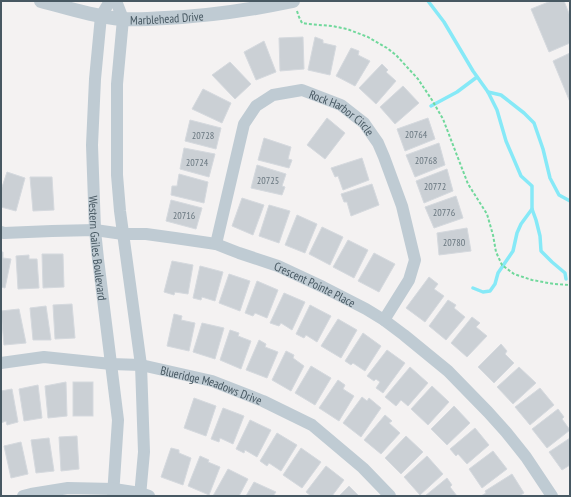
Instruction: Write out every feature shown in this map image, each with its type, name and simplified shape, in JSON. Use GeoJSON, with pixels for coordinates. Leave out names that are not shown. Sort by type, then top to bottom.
{"type":"FeatureCollection","features":[{"type":"Feature","properties":{"kind":"street","name":"Marblehead Drive"},"geometry":{"type":"LineString","coordinates":[[41,1],[101,16],[123,19],[191,17],[258,8],[295,5]]}},
{"type":"Feature","properties":{"kind":"street","name":"Western Gailes Boulevard"},"geometry":{"type":"LineString","coordinates":[[110,1],[101,16],[97,44],[92,145],[95,230],[118,420],[114,493]]}},
{"type":"Feature","properties":{"kind":"street","name":"Western Gailes Boulevard"},"geometry":{"type":"LineString","coordinates":[[116,1],[123,19],[117,84],[117,175],[123,234],[141,365],[144,452],[143,495]]}},
{"type":"Feature","properties":{"kind":"street","name":"Rock Harbor Circle"},"geometry":{"type":"LineString","coordinates":[[216,244],[244,124],[256,106],[273,95],[302,90],[341,105],[364,123],[378,143],[402,206],[415,260],[409,280],[384,320]]}},
{"type":"Feature","properties":{"kind":"street","name":"Crescent Pointe Place"},"geometry":{"type":"LineString","coordinates":[[1,232],[95,230],[123,234],[146,234],[216,244],[278,266],[323,287],[384,320],[404,334],[448,371],[488,412],[526,457],[552,496]]}},
{"type":"Feature","properties":{"kind":"street","name":"Blueridge Meadows Drive"},"geometry":{"type":"LineString","coordinates":[[1,363],[44,357],[111,364],[141,365],[212,380],[264,401],[312,426],[363,468],[390,496]]}},
{"type":"Feature","properties":{"kind":"street"},"geometry":{"type":"LineString","coordinates":[[23,496],[68,488],[143,495]]}},
{"type":"Feature","properties":{"kind":"path"},"geometry":{"type":"LineString","coordinates":[[295,5],[302,22],[346,29],[368,37],[396,55],[418,79],[443,119],[468,184],[487,214],[493,234],[496,252],[502,265],[514,274],[532,280],[570,285]]}},
{"type":"Feature","properties":{"kind":"building"},"geometry":{"type":"Polygon","coordinates":[[[551,1],[564,1],[570,16],[570,43],[549,52],[531,9],[551,1]]]}},
{"type":"Feature","properties":{"kind":"building"},"geometry":{"type":"Polygon","coordinates":[[[303,37],[304,69],[280,71],[279,38],[303,37]]]}},
{"type":"Feature","properties":{"kind":"building"},"geometry":{"type":"Polygon","coordinates":[[[315,37],[323,40],[323,43],[336,46],[330,75],[308,70],[315,37]]]}},
{"type":"Feature","properties":{"kind":"building"},"geometry":{"type":"Polygon","coordinates":[[[264,41],[276,72],[256,80],[244,52],[264,41]]]}},
{"type":"Feature","properties":{"kind":"building"},"geometry":{"type":"Polygon","coordinates":[[[351,48],[359,51],[358,55],[370,61],[355,86],[336,76],[351,48]]]}},
{"type":"Feature","properties":{"kind":"building"},"geometry":{"type":"Polygon","coordinates":[[[570,53],[570,102],[553,61],[570,53]]]}},
{"type":"Feature","properties":{"kind":"building"},"geometry":{"type":"Polygon","coordinates":[[[230,62],[251,84],[235,99],[212,75],[230,62]]]}},
{"type":"Feature","properties":{"kind":"building"},"geometry":{"type":"Polygon","coordinates":[[[382,64],[388,70],[386,72],[396,81],[376,104],[359,88],[382,64]]]}},
{"type":"Feature","properties":{"kind":"building"},"geometry":{"type":"Polygon","coordinates":[[[403,86],[419,103],[395,124],[380,107],[403,86]]]}},
{"type":"Feature","properties":{"kind":"building"},"geometry":{"type":"Polygon","coordinates":[[[203,89],[231,103],[222,123],[192,109],[203,89]]]}},
{"type":"Feature","properties":{"kind":"building"},"geometry":{"type":"Polygon","coordinates":[[[327,118],[345,133],[325,159],[307,145],[327,118]]]}},
{"type":"Feature","properties":{"kind":"building"},"geometry":{"type":"Polygon","coordinates":[[[428,118],[435,139],[405,151],[397,129],[428,118]]]}},
{"type":"Feature","properties":{"kind":"building"},"geometry":{"type":"Polygon","coordinates":[[[190,120],[221,128],[216,149],[185,141],[190,120]]]}},
{"type":"Feature","properties":{"kind":"building"},"geometry":{"type":"Polygon","coordinates":[[[264,138],[291,147],[288,159],[292,160],[289,168],[258,160],[264,138]]]}},
{"type":"Feature","properties":{"kind":"building"},"geometry":{"type":"Polygon","coordinates":[[[439,143],[445,165],[415,177],[406,155],[439,143]]]}},
{"type":"Feature","properties":{"kind":"building"},"geometry":{"type":"Polygon","coordinates":[[[184,148],[215,154],[209,177],[180,169],[184,148]]]}},
{"type":"Feature","properties":{"kind":"building"},"geometry":{"type":"Polygon","coordinates":[[[362,158],[369,180],[343,190],[338,176],[335,177],[331,168],[362,158]]]}},
{"type":"Feature","properties":{"kind":"building"},"geometry":{"type":"Polygon","coordinates":[[[257,165],[286,174],[282,186],[285,187],[282,195],[251,188],[257,165]]]}},
{"type":"Feature","properties":{"kind":"building"},"geometry":{"type":"Polygon","coordinates":[[[447,169],[453,191],[424,203],[416,181],[447,169]]]}},
{"type":"Feature","properties":{"kind":"building"},"geometry":{"type":"Polygon","coordinates":[[[7,172],[25,178],[16,211],[1,207],[1,190],[7,172]]]}},
{"type":"Feature","properties":{"kind":"building"},"geometry":{"type":"Polygon","coordinates":[[[179,174],[208,182],[204,203],[171,195],[172,186],[177,186],[179,174]]]}},
{"type":"Feature","properties":{"kind":"building"},"geometry":{"type":"Polygon","coordinates":[[[30,177],[52,177],[54,210],[33,211],[30,177]]]}},
{"type":"Feature","properties":{"kind":"building"},"geometry":{"type":"Polygon","coordinates":[[[372,184],[379,205],[351,216],[347,202],[344,202],[341,194],[372,184]]]}},
{"type":"Feature","properties":{"kind":"building"},"geometry":{"type":"Polygon","coordinates":[[[456,196],[463,218],[434,228],[425,207],[456,196]]]}},
{"type":"Feature","properties":{"kind":"building"},"geometry":{"type":"Polygon","coordinates":[[[242,198],[264,205],[253,235],[232,226],[242,198]]]}},
{"type":"Feature","properties":{"kind":"building"},"geometry":{"type":"Polygon","coordinates":[[[171,200],[202,208],[196,229],[166,221],[171,200]]]}},
{"type":"Feature","properties":{"kind":"building"},"geometry":{"type":"Polygon","coordinates":[[[269,205],[290,211],[279,243],[259,236],[269,205]]]}},
{"type":"Feature","properties":{"kind":"building"},"geometry":{"type":"Polygon","coordinates":[[[297,215],[317,224],[305,253],[285,245],[297,215]]]}},
{"type":"Feature","properties":{"kind":"building"},"geometry":{"type":"Polygon","coordinates":[[[322,227],[343,237],[330,265],[309,254],[322,227]]]}},
{"type":"Feature","properties":{"kind":"building"},"geometry":{"type":"Polygon","coordinates":[[[467,228],[471,251],[439,255],[437,233],[467,228]]]}},
{"type":"Feature","properties":{"kind":"building"},"geometry":{"type":"Polygon","coordinates":[[[348,240],[368,250],[354,278],[333,267],[348,240]]]}},
{"type":"Feature","properties":{"kind":"building"},"geometry":{"type":"Polygon","coordinates":[[[1,252],[3,252],[3,258],[11,259],[5,288],[1,287],[1,252]]]}},
{"type":"Feature","properties":{"kind":"building"},"geometry":{"type":"Polygon","coordinates":[[[374,253],[395,264],[379,292],[358,281],[374,253]]]}},
{"type":"Feature","properties":{"kind":"building"},"geometry":{"type":"Polygon","coordinates":[[[42,254],[63,254],[64,287],[43,288],[42,254]]]}},
{"type":"Feature","properties":{"kind":"building"},"geometry":{"type":"Polygon","coordinates":[[[29,255],[29,259],[37,259],[39,288],[18,289],[16,256],[29,255]]]}},
{"type":"Feature","properties":{"kind":"building"},"geometry":{"type":"Polygon","coordinates":[[[172,261],[193,265],[188,294],[175,292],[174,295],[164,292],[172,261]]]}},
{"type":"Feature","properties":{"kind":"building"},"geometry":{"type":"Polygon","coordinates":[[[200,266],[223,272],[215,301],[202,297],[201,300],[193,298],[200,266]]]}},
{"type":"Feature","properties":{"kind":"building"},"geometry":{"type":"Polygon","coordinates":[[[229,274],[250,281],[240,311],[219,303],[229,274]]]}},
{"type":"Feature","properties":{"kind":"building"},"geometry":{"type":"Polygon","coordinates":[[[429,277],[438,284],[434,289],[444,296],[425,322],[406,308],[429,277]]]}},
{"type":"Feature","properties":{"kind":"building"},"geometry":{"type":"Polygon","coordinates":[[[257,281],[278,290],[267,318],[255,313],[253,316],[245,313],[257,281]]]}},
{"type":"Feature","properties":{"kind":"building"},"geometry":{"type":"Polygon","coordinates":[[[284,293],[305,302],[292,330],[281,323],[279,326],[270,323],[284,293]]]}},
{"type":"Feature","properties":{"kind":"building"},"geometry":{"type":"Polygon","coordinates":[[[448,300],[456,305],[454,308],[465,317],[446,340],[429,326],[448,300]]]}},
{"type":"Feature","properties":{"kind":"building"},"geometry":{"type":"Polygon","coordinates":[[[72,304],[75,338],[55,339],[53,305],[72,304]]]}},
{"type":"Feature","properties":{"kind":"building"},"geometry":{"type":"Polygon","coordinates":[[[310,305],[331,316],[317,342],[306,335],[304,338],[296,334],[310,305]]]}},
{"type":"Feature","properties":{"kind":"building"},"geometry":{"type":"Polygon","coordinates":[[[46,306],[51,340],[33,340],[30,308],[46,306]]]}},
{"type":"Feature","properties":{"kind":"building"},"geometry":{"type":"Polygon","coordinates":[[[19,309],[26,343],[4,345],[1,311],[19,309]]]}},
{"type":"Feature","properties":{"kind":"building"},"geometry":{"type":"Polygon","coordinates":[[[174,314],[182,316],[181,320],[195,323],[189,351],[167,346],[174,314]]]}},
{"type":"Feature","properties":{"kind":"building"},"geometry":{"type":"Polygon","coordinates":[[[472,317],[480,323],[476,327],[487,336],[467,357],[451,343],[472,317]]]}},
{"type":"Feature","properties":{"kind":"building"},"geometry":{"type":"Polygon","coordinates":[[[338,319],[357,330],[341,358],[321,346],[338,319]]]}},
{"type":"Feature","properties":{"kind":"building"},"geometry":{"type":"Polygon","coordinates":[[[202,323],[224,328],[215,359],[193,352],[202,323]]]}},
{"type":"Feature","properties":{"kind":"building"},"geometry":{"type":"Polygon","coordinates":[[[230,330],[239,333],[238,336],[251,341],[241,369],[220,360],[230,330]]]}},
{"type":"Feature","properties":{"kind":"building"},"geometry":{"type":"Polygon","coordinates":[[[363,333],[381,346],[365,371],[353,363],[351,365],[345,361],[363,333]]]}},
{"type":"Feature","properties":{"kind":"building"},"geometry":{"type":"Polygon","coordinates":[[[259,340],[266,344],[265,347],[278,352],[267,378],[246,370],[259,340]]]}},
{"type":"Feature","properties":{"kind":"building"},"geometry":{"type":"Polygon","coordinates":[[[501,344],[507,351],[505,354],[514,363],[494,383],[478,367],[501,344]]]}},
{"type":"Feature","properties":{"kind":"building"},"geometry":{"type":"Polygon","coordinates":[[[387,350],[405,363],[383,393],[376,388],[380,382],[376,379],[374,381],[367,376],[387,350]]]}},
{"type":"Feature","properties":{"kind":"building"},"geometry":{"type":"Polygon","coordinates":[[[286,351],[294,355],[293,358],[304,366],[291,391],[272,380],[286,351]]]}},
{"type":"Feature","properties":{"kind":"building"},"geometry":{"type":"Polygon","coordinates":[[[311,366],[331,378],[315,405],[295,393],[311,366]]]}},
{"type":"Feature","properties":{"kind":"building"},"geometry":{"type":"Polygon","coordinates":[[[410,367],[428,383],[408,406],[401,400],[396,406],[385,397],[410,367]]]}},
{"type":"Feature","properties":{"kind":"building"},"geometry":{"type":"Polygon","coordinates":[[[519,367],[536,383],[513,404],[497,387],[519,367]]]}},
{"type":"Feature","properties":{"kind":"building"},"geometry":{"type":"Polygon","coordinates":[[[338,380],[345,385],[343,389],[354,396],[339,421],[319,408],[338,380]]]}},
{"type":"Feature","properties":{"kind":"building"},"geometry":{"type":"Polygon","coordinates":[[[66,382],[67,416],[48,418],[45,386],[66,382]]]}},
{"type":"Feature","properties":{"kind":"building"},"geometry":{"type":"Polygon","coordinates":[[[73,382],[93,382],[93,416],[73,416],[73,382]]]}},
{"type":"Feature","properties":{"kind":"building"},"geometry":{"type":"Polygon","coordinates":[[[38,385],[42,418],[24,421],[19,389],[38,385]]]}},
{"type":"Feature","properties":{"kind":"building"},"geometry":{"type":"Polygon","coordinates":[[[432,386],[449,402],[428,425],[411,409],[432,386]]]}},
{"type":"Feature","properties":{"kind":"building"},"geometry":{"type":"Polygon","coordinates":[[[540,388],[554,405],[530,425],[515,407],[540,388]]]}},
{"type":"Feature","properties":{"kind":"building"},"geometry":{"type":"Polygon","coordinates":[[[12,389],[18,422],[7,425],[6,421],[1,423],[1,391],[12,389]]]}},
{"type":"Feature","properties":{"kind":"building"},"geometry":{"type":"Polygon","coordinates":[[[362,397],[367,401],[369,398],[381,408],[361,437],[343,423],[362,397]]]}},
{"type":"Feature","properties":{"kind":"building"},"geometry":{"type":"Polygon","coordinates":[[[194,398],[216,406],[206,436],[184,428],[194,398]]]}},
{"type":"Feature","properties":{"kind":"building"},"geometry":{"type":"Polygon","coordinates":[[[454,406],[470,423],[447,445],[431,429],[454,406]]]}},
{"type":"Feature","properties":{"kind":"building"},"geometry":{"type":"Polygon","coordinates":[[[223,408],[244,416],[233,444],[220,438],[219,442],[211,439],[223,408]]]}},
{"type":"Feature","properties":{"kind":"building"},"geometry":{"type":"Polygon","coordinates":[[[558,409],[564,417],[562,419],[570,430],[547,448],[532,429],[558,409]]]}},
{"type":"Feature","properties":{"kind":"building"},"geometry":{"type":"Polygon","coordinates":[[[385,415],[392,421],[389,423],[400,433],[381,454],[364,440],[385,415]]]}},
{"type":"Feature","properties":{"kind":"building"},"geometry":{"type":"Polygon","coordinates":[[[250,420],[271,430],[257,457],[245,450],[244,453],[236,449],[250,420]]]}},
{"type":"Feature","properties":{"kind":"building"},"geometry":{"type":"Polygon","coordinates":[[[475,428],[489,445],[467,464],[458,454],[456,456],[450,449],[475,428]]]}},
{"type":"Feature","properties":{"kind":"building"},"geometry":{"type":"Polygon","coordinates":[[[277,433],[297,445],[281,471],[269,463],[267,466],[260,461],[277,433]]]}},
{"type":"Feature","properties":{"kind":"building"},"geometry":{"type":"Polygon","coordinates":[[[77,436],[79,469],[61,471],[59,437],[77,436]]]}},
{"type":"Feature","properties":{"kind":"building"},"geometry":{"type":"Polygon","coordinates":[[[406,436],[423,452],[401,474],[385,458],[406,436]]]}},
{"type":"Feature","properties":{"kind":"building"},"geometry":{"type":"Polygon","coordinates":[[[49,438],[54,471],[36,473],[31,440],[49,438]]]}},
{"type":"Feature","properties":{"kind":"building"},"geometry":{"type":"Polygon","coordinates":[[[570,438],[570,465],[562,470],[549,452],[570,438]]]}},
{"type":"Feature","properties":{"kind":"building"},"geometry":{"type":"Polygon","coordinates":[[[21,442],[28,474],[11,478],[4,446],[21,442]]]}},
{"type":"Feature","properties":{"kind":"building"},"geometry":{"type":"Polygon","coordinates":[[[171,448],[179,450],[179,453],[191,458],[183,485],[161,477],[171,448]]]}},
{"type":"Feature","properties":{"kind":"building"},"geometry":{"type":"Polygon","coordinates":[[[301,448],[321,462],[302,488],[283,475],[301,448]]]}},
{"type":"Feature","properties":{"kind":"building"},"geometry":{"type":"Polygon","coordinates":[[[493,451],[507,469],[482,488],[469,469],[493,451]]]}},
{"type":"Feature","properties":{"kind":"building"},"geometry":{"type":"Polygon","coordinates":[[[200,456],[209,460],[208,462],[220,467],[209,495],[188,486],[200,456]]]}},
{"type":"Feature","properties":{"kind":"building"},"geometry":{"type":"Polygon","coordinates":[[[427,456],[443,474],[420,495],[404,477],[427,456]]]}},
{"type":"Feature","properties":{"kind":"building"},"geometry":{"type":"Polygon","coordinates":[[[326,466],[344,480],[332,496],[311,496],[306,492],[326,466]]]}},
{"type":"Feature","properties":{"kind":"building"},"geometry":{"type":"Polygon","coordinates":[[[228,469],[248,479],[239,496],[213,496],[228,469]]]}},
{"type":"Feature","properties":{"kind":"building"},"geometry":{"type":"Polygon","coordinates":[[[512,474],[524,493],[519,496],[481,496],[486,493],[485,491],[512,474]]]}},
{"type":"Feature","properties":{"kind":"building"},"geometry":{"type":"Polygon","coordinates":[[[447,478],[452,485],[450,487],[457,496],[425,496],[447,478]]]}},
{"type":"Feature","properties":{"kind":"building"},"geometry":{"type":"Polygon","coordinates":[[[254,482],[276,492],[273,496],[246,496],[254,482]]]}},
{"type":"Feature","properties":{"kind":"building"},"geometry":{"type":"Polygon","coordinates":[[[349,486],[359,496],[339,496],[349,486]]]}},
{"type":"Feature","properties":{"kind":"waterway"},"geometry":{"type":"LineString","coordinates":[[428,1],[444,22],[473,71],[488,92],[497,110],[506,141],[521,176],[532,186],[532,209],[540,236],[541,251],[565,273],[566,279]]}},
{"type":"Feature","properties":{"kind":"waterway"},"geometry":{"type":"LineString","coordinates":[[431,106],[457,92],[477,77]]}},
{"type":"Feature","properties":{"kind":"waterway"},"geometry":{"type":"LineString","coordinates":[[488,92],[501,95],[534,123],[543,149],[550,178],[559,195],[570,201]]}},
{"type":"Feature","properties":{"kind":"waterway"},"geometry":{"type":"LineString","coordinates":[[473,288],[483,292],[490,291],[495,284],[498,273],[513,251],[517,233],[521,224],[532,209]]}}]}
